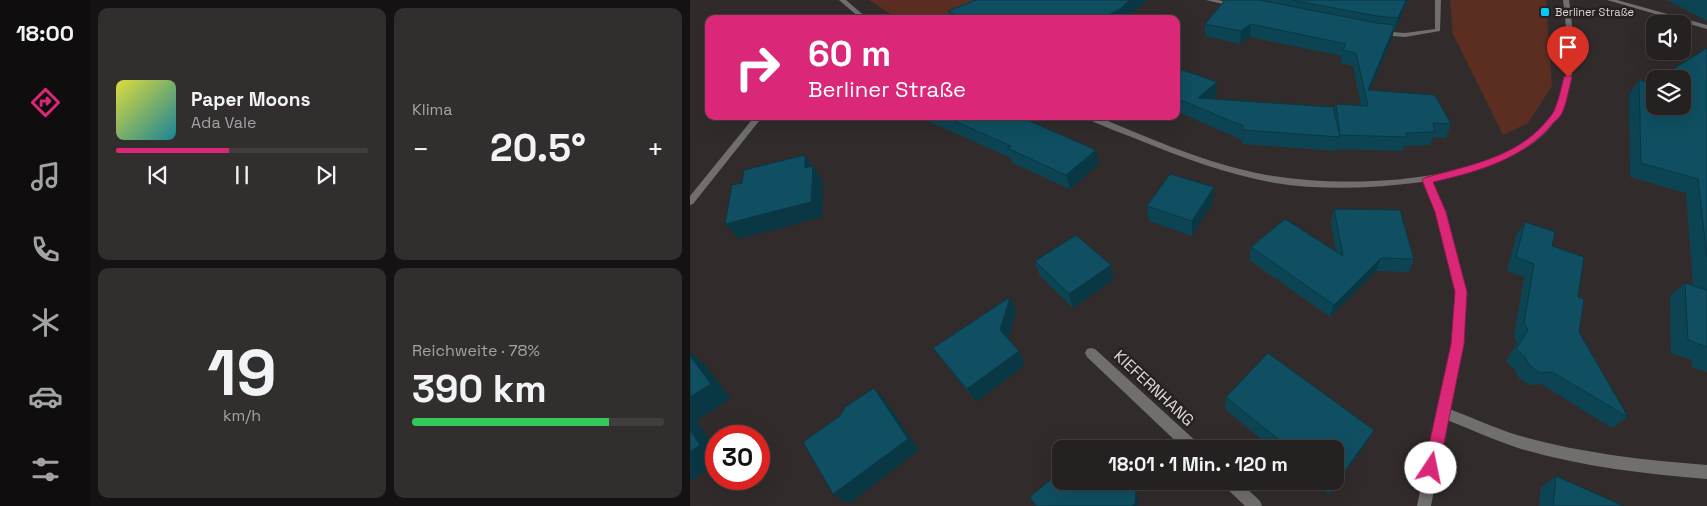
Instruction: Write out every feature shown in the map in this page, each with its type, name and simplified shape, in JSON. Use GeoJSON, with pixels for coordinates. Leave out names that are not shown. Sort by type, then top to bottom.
{"type":"FeatureCollection","features":[{"type":"Feature","properties":{"kind":"street"},"geometry":{"type":"LineString","coordinates":[[842,0],[860,15]]}},
{"type":"Feature","properties":{"kind":"street"},"geometry":{"type":"LineString","coordinates":[[1209,0],[1238,6]]}},
{"type":"Feature","properties":{"kind":"street"},"geometry":{"type":"LineString","coordinates":[[1374,32],[1404,35],[1438,30],[1438,0]]}},
{"type":"Feature","properties":{"kind":"street"},"geometry":{"type":"LineString","coordinates":[[1098,120],[1184,155],[1276,180],[1327,184],[1389,184],[1428,180],[1464,172],[1497,160],[1523,146],[1541,133],[1558,112],[1564,95],[1570,60],[1566,0]]}},
{"type":"Feature","properties":{"kind":"street"},"geometry":{"type":"LineString","coordinates":[[1610,0],[1707,28]]}},
{"type":"Feature","properties":{"kind":"street"},"geometry":{"type":"LineString","coordinates":[[690,202],[756,120]]}},
{"type":"Feature","properties":{"kind":"street"},"geometry":{"type":"LineString","coordinates":[[1424,506],[1442,412],[1458,344],[1461,292],[1441,212],[1428,180]]}},
{"type":"Feature","properties":{"kind":"street","name":"KIEFERNHANG"},"geometry":{"type":"LineString","coordinates":[[1091,353],[1184,440]]}},
{"type":"Feature","properties":{"kind":"street"},"geometry":{"type":"LineString","coordinates":[[1442,412],[1517,441],[1586,458],[1655,468],[1707,472]]}},
{"type":"Feature","properties":{"kind":"street"},"geometry":{"type":"LineString","coordinates":[[1238,490],[1255,506]]}},
{"type":"Feature","properties":{"kind":"shaded area"},"geometry":{"type":"Polygon","coordinates":[[[869,0],[990,0],[951,15],[892,15],[869,0]]]}},
{"type":"Feature","properties":{"kind":"shaded area"},"geometry":{"type":"Polygon","coordinates":[[[1450,0],[1546,0],[1552,86],[1528,123],[1503,135],[1453,34],[1450,0]]]}},
{"type":"Feature","properties":{"kind":"building"},"geometry":{"type":"Polygon","coordinates":[[[976,0],[1130,0],[1120,9],[1108,15],[955,15],[948,11],[976,0]]]}},
{"type":"Feature","properties":{"kind":"building"},"geometry":{"type":"Polygon","coordinates":[[[1225,0],[1259,0],[1395,25],[1368,90],[1435,95],[1451,124],[1433,123],[1435,132],[1406,133],[1407,137],[1340,135],[1336,104],[1368,106],[1356,53],[1343,50],[1346,44],[1251,24],[1241,31],[1205,24],[1225,0]]]}},
{"type":"Feature","properties":{"kind":"building"},"geometry":{"type":"Polygon","coordinates":[[[1291,0],[1406,0],[1398,18],[1377,16],[1291,0]]]}},
{"type":"Feature","properties":{"kind":"building"},"geometry":{"type":"Polygon","coordinates":[[[1707,48],[1707,258],[1698,179],[1641,163],[1639,80],[1646,82],[1646,115],[1691,115],[1691,70],[1673,69],[1688,60],[1691,60],[1691,58],[1707,48]]]}},
{"type":"Feature","properties":{"kind":"building"},"geometry":{"type":"Polygon","coordinates":[[[1183,70],[1217,82],[1198,98],[1333,107],[1340,137],[1243,130],[1243,126],[1180,100],[1180,72],[1183,70]]]}},
{"type":"Feature","properties":{"kind":"building"},"geometry":{"type":"Polygon","coordinates":[[[952,120],[1027,120],[1096,150],[1066,175],[1007,148],[1011,146],[952,120]]]}},
{"type":"Feature","properties":{"kind":"building"},"geometry":{"type":"Polygon","coordinates":[[[805,155],[805,168],[813,166],[811,202],[725,224],[732,185],[742,183],[744,170],[805,155]]]}},
{"type":"Feature","properties":{"kind":"building"},"geometry":{"type":"Polygon","coordinates":[[[1170,174],[1214,187],[1192,221],[1147,206],[1170,174]]]}},
{"type":"Feature","properties":{"kind":"building"},"geometry":{"type":"Polygon","coordinates":[[[1334,209],[1400,210],[1414,259],[1381,258],[1334,305],[1251,247],[1285,219],[1343,256],[1334,209]]]}},
{"type":"Feature","properties":{"kind":"building"},"geometry":{"type":"Polygon","coordinates":[[[1525,222],[1555,232],[1552,246],[1584,257],[1578,297],[1584,299],[1579,332],[1628,417],[1552,372],[1541,373],[1530,366],[1525,357],[1516,349],[1528,330],[1524,323],[1534,264],[1516,257],[1525,222]]]}},
{"type":"Feature","properties":{"kind":"building"},"geometry":{"type":"Polygon","coordinates":[[[1076,235],[1111,265],[1069,294],[1035,261],[1076,235]]]}},
{"type":"Feature","properties":{"kind":"building"},"geometry":{"type":"Polygon","coordinates":[[[1685,283],[1707,290],[1707,347],[1688,340],[1685,283]]]}},
{"type":"Feature","properties":{"kind":"building"},"geometry":{"type":"Polygon","coordinates":[[[1010,297],[1000,330],[1019,351],[967,389],[933,348],[1010,297]]]}},
{"type":"Feature","properties":{"kind":"building"},"geometry":{"type":"Polygon","coordinates":[[[1268,353],[1374,430],[1344,472],[1344,440],[1279,440],[1226,397],[1268,353]]]}},
{"type":"Feature","properties":{"kind":"building"},"geometry":{"type":"Polygon","coordinates":[[[690,356],[711,384],[690,397],[690,356]]]}},
{"type":"Feature","properties":{"kind":"building"},"geometry":{"type":"Polygon","coordinates":[[[874,388],[908,439],[833,494],[803,442],[840,416],[845,407],[874,388]]]}},
{"type":"Feature","properties":{"kind":"building"},"geometry":{"type":"Polygon","coordinates":[[[690,430],[700,445],[690,452],[690,430]]]}},
{"type":"Feature","properties":{"kind":"building"},"geometry":{"type":"Polygon","coordinates":[[[1556,476],[1624,506],[1553,506],[1556,476]]]}},
{"type":"Feature","properties":{"kind":"building"},"geometry":{"type":"Polygon","coordinates":[[[1052,479],[1052,490],[1136,491],[1135,504],[1132,506],[1036,506],[1030,497],[1052,479]]]}},
{"type":"Feature","properties":{"kind":"place","name":"Berliner Straße"},"geometry":{"type":"Point","coordinates":[1545,12]}},
{"type":"Feature","properties":{"kind":"route"},"geometry":{"type":"LineString","coordinates":[[1431,468],[1458,344],[1461,292],[1441,212],[1428,180],[1464,172],[1497,160],[1523,146],[1541,133],[1558,112],[1568,77]]}}]}
